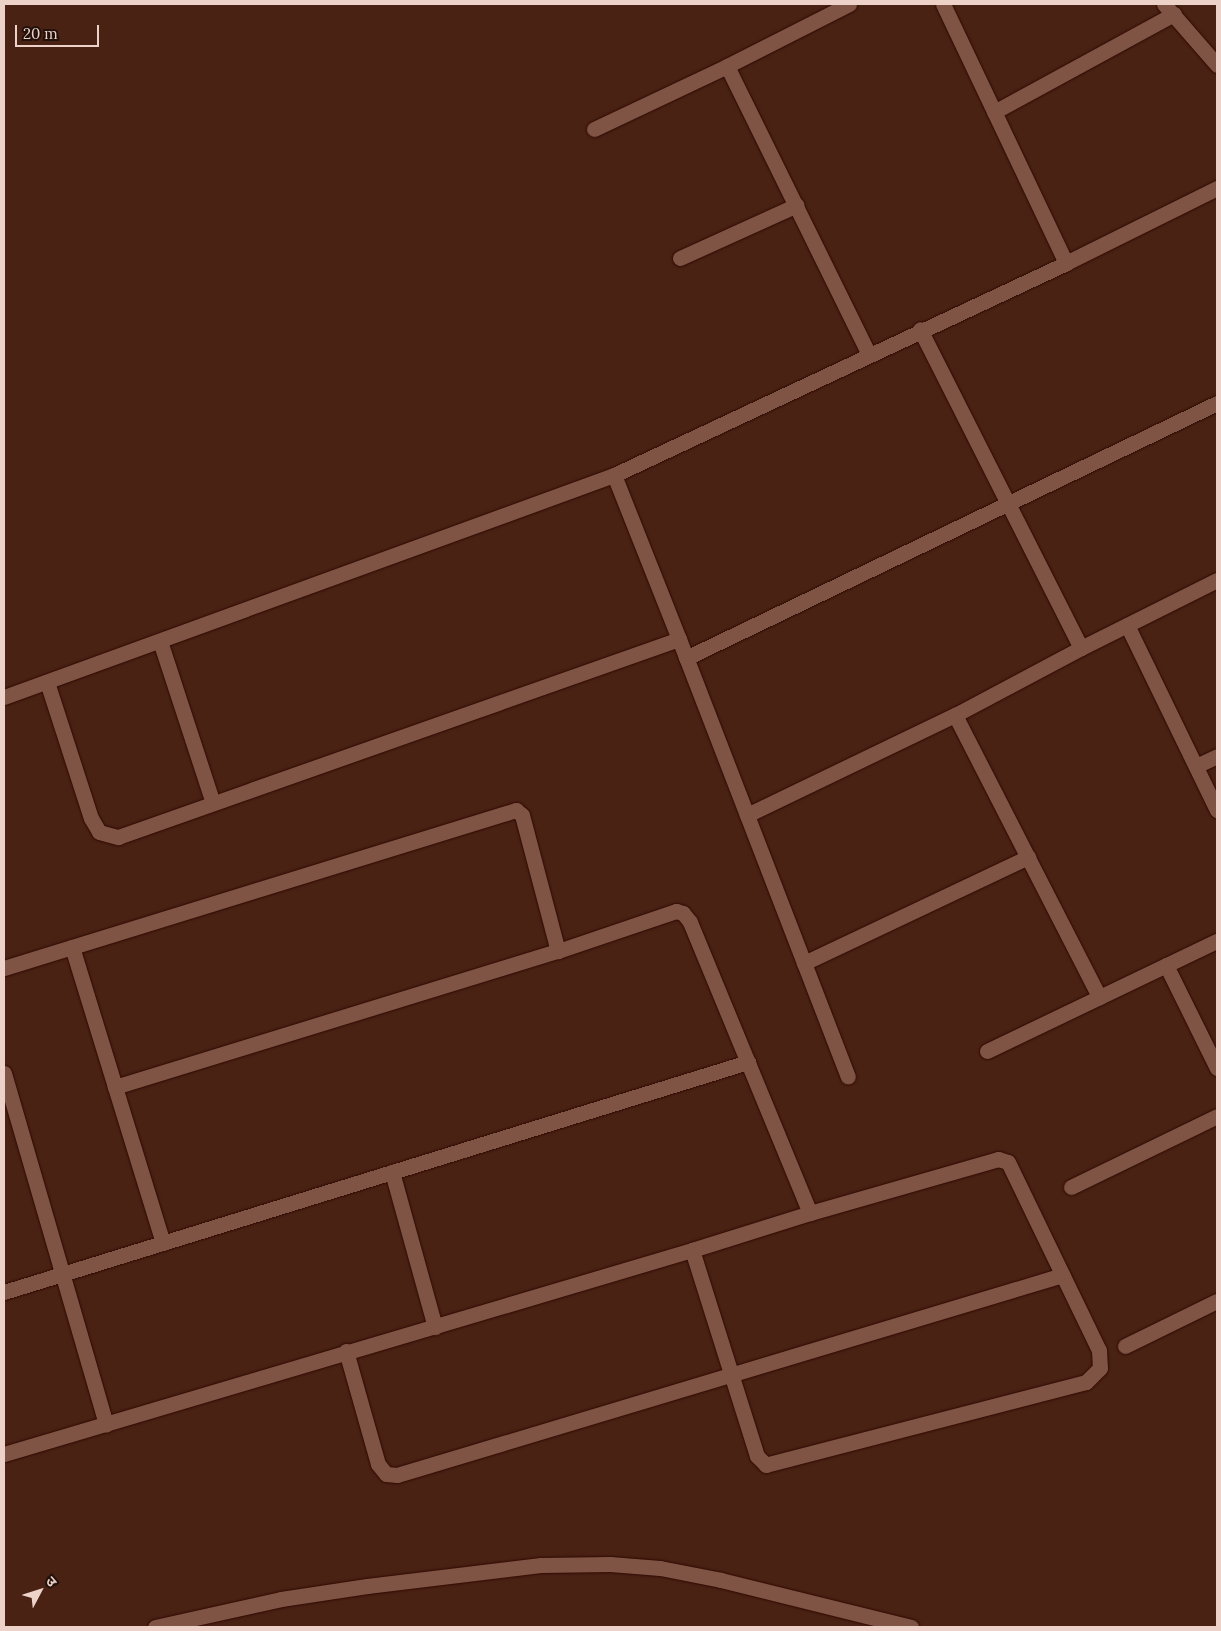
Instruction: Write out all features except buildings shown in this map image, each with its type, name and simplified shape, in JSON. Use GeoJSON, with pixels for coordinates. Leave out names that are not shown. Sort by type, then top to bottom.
{"type":"FeatureCollection","features":[{"type":"Feature","properties":{"kind":"street"},"geometry":{"type":"LineString","coordinates":[[594,129],[727,66],[825,9],[849,4]]}},
{"type":"Feature","properties":{"kind":"street"},"geometry":{"type":"LineString","coordinates":[[942,4],[1066,263]]}},
{"type":"Feature","properties":{"kind":"street"},"geometry":{"type":"LineString","coordinates":[[994,112],[1169,9],[1217,65]]}},
{"type":"Feature","properties":{"kind":"street"},"geometry":{"type":"LineString","coordinates":[[727,66],[869,354]]}},
{"type":"Feature","properties":{"kind":"street"},"geometry":{"type":"LineString","coordinates":[[4,697],[614,475],[920,329],[1066,263],[1217,188]]}},
{"type":"Feature","properties":{"kind":"street"},"geometry":{"type":"LineString","coordinates":[[680,258],[797,205]]}},
{"type":"Feature","properties":{"kind":"street"},"geometry":{"type":"LineString","coordinates":[[920,329],[1081,648]]}},
{"type":"Feature","properties":{"kind":"street"},"geometry":{"type":"LineString","coordinates":[[686,658],[1008,506],[1217,403]]}},
{"type":"Feature","properties":{"kind":"street"},"geometry":{"type":"LineString","coordinates":[[614,475],[848,1076]]}},
{"type":"Feature","properties":{"kind":"street"},"geometry":{"type":"LineString","coordinates":[[747,815],[955,715],[1081,648],[1217,580]]}},
{"type":"Feature","properties":{"kind":"street"},"geometry":{"type":"LineString","coordinates":[[1127,625],[1217,810]]}},
{"type":"Feature","properties":{"kind":"street"},"geometry":{"type":"LineString","coordinates":[[47,682],[91,818],[99,832],[118,837],[679,639]]}},
{"type":"Feature","properties":{"kind":"street"},"geometry":{"type":"LineString","coordinates":[[160,641],[213,803]]}},
{"type":"Feature","properties":{"kind":"street"},"geometry":{"type":"LineString","coordinates":[[955,715],[1099,997]]}},
{"type":"Feature","properties":{"kind":"street"},"geometry":{"type":"LineString","coordinates":[[1196,766],[1217,756]]}},
{"type":"Feature","properties":{"kind":"street"},"geometry":{"type":"LineString","coordinates":[[4,968],[516,810],[522,815],[558,952]]}},
{"type":"Feature","properties":{"kind":"street"},"geometry":{"type":"LineString","coordinates":[[804,963],[1028,857]]}},
{"type":"Feature","properties":{"kind":"street"},"geometry":{"type":"LineString","coordinates":[[114,1087],[558,952],[676,911],[684,913],[690,922],[810,1213]]}},
{"type":"Feature","properties":{"kind":"street"},"geometry":{"type":"LineString","coordinates":[[987,1051],[1217,941]]}},
{"type":"Feature","properties":{"kind":"street"},"geometry":{"type":"LineString","coordinates":[[72,947],[163,1243]]}},
{"type":"Feature","properties":{"kind":"street"},"geometry":{"type":"LineString","coordinates":[[1166,965],[1217,1068]]}},
{"type":"Feature","properties":{"kind":"street"},"geometry":{"type":"LineString","coordinates":[[4,1292],[748,1062]]}},
{"type":"Feature","properties":{"kind":"street"},"geometry":{"type":"LineString","coordinates":[[4,1073],[11,1121],[64,1274],[106,1424]]}},
{"type":"Feature","properties":{"kind":"street"},"geometry":{"type":"LineString","coordinates":[[1071,1187],[1217,1116]]}},
{"type":"Feature","properties":{"kind":"street"},"geometry":{"type":"LineString","coordinates":[[4,1454],[346,1351],[435,1327],[810,1213],[1003,1160],[1013,1169],[1099,1350],[1100,1368],[1086,1382],[766,1464],[757,1456],[692,1250]]}},
{"type":"Feature","properties":{"kind":"street"},"geometry":{"type":"LineString","coordinates":[[392,1172],[435,1327]]}},
{"type":"Feature","properties":{"kind":"street"},"geometry":{"type":"LineString","coordinates":[[346,1351],[378,1464],[386,1474],[397,1475],[732,1372],[1063,1275]]}},
{"type":"Feature","properties":{"kind":"street"},"geometry":{"type":"LineString","coordinates":[[1125,1346],[1217,1301]]}},
{"type":"Feature","properties":{"kind":"street"},"geometry":{"type":"LineString","coordinates":[[155,1627],[281,1599],[367,1586],[541,1565],[610,1564],[660,1568],[721,1580],[911,1627]]}}]}
